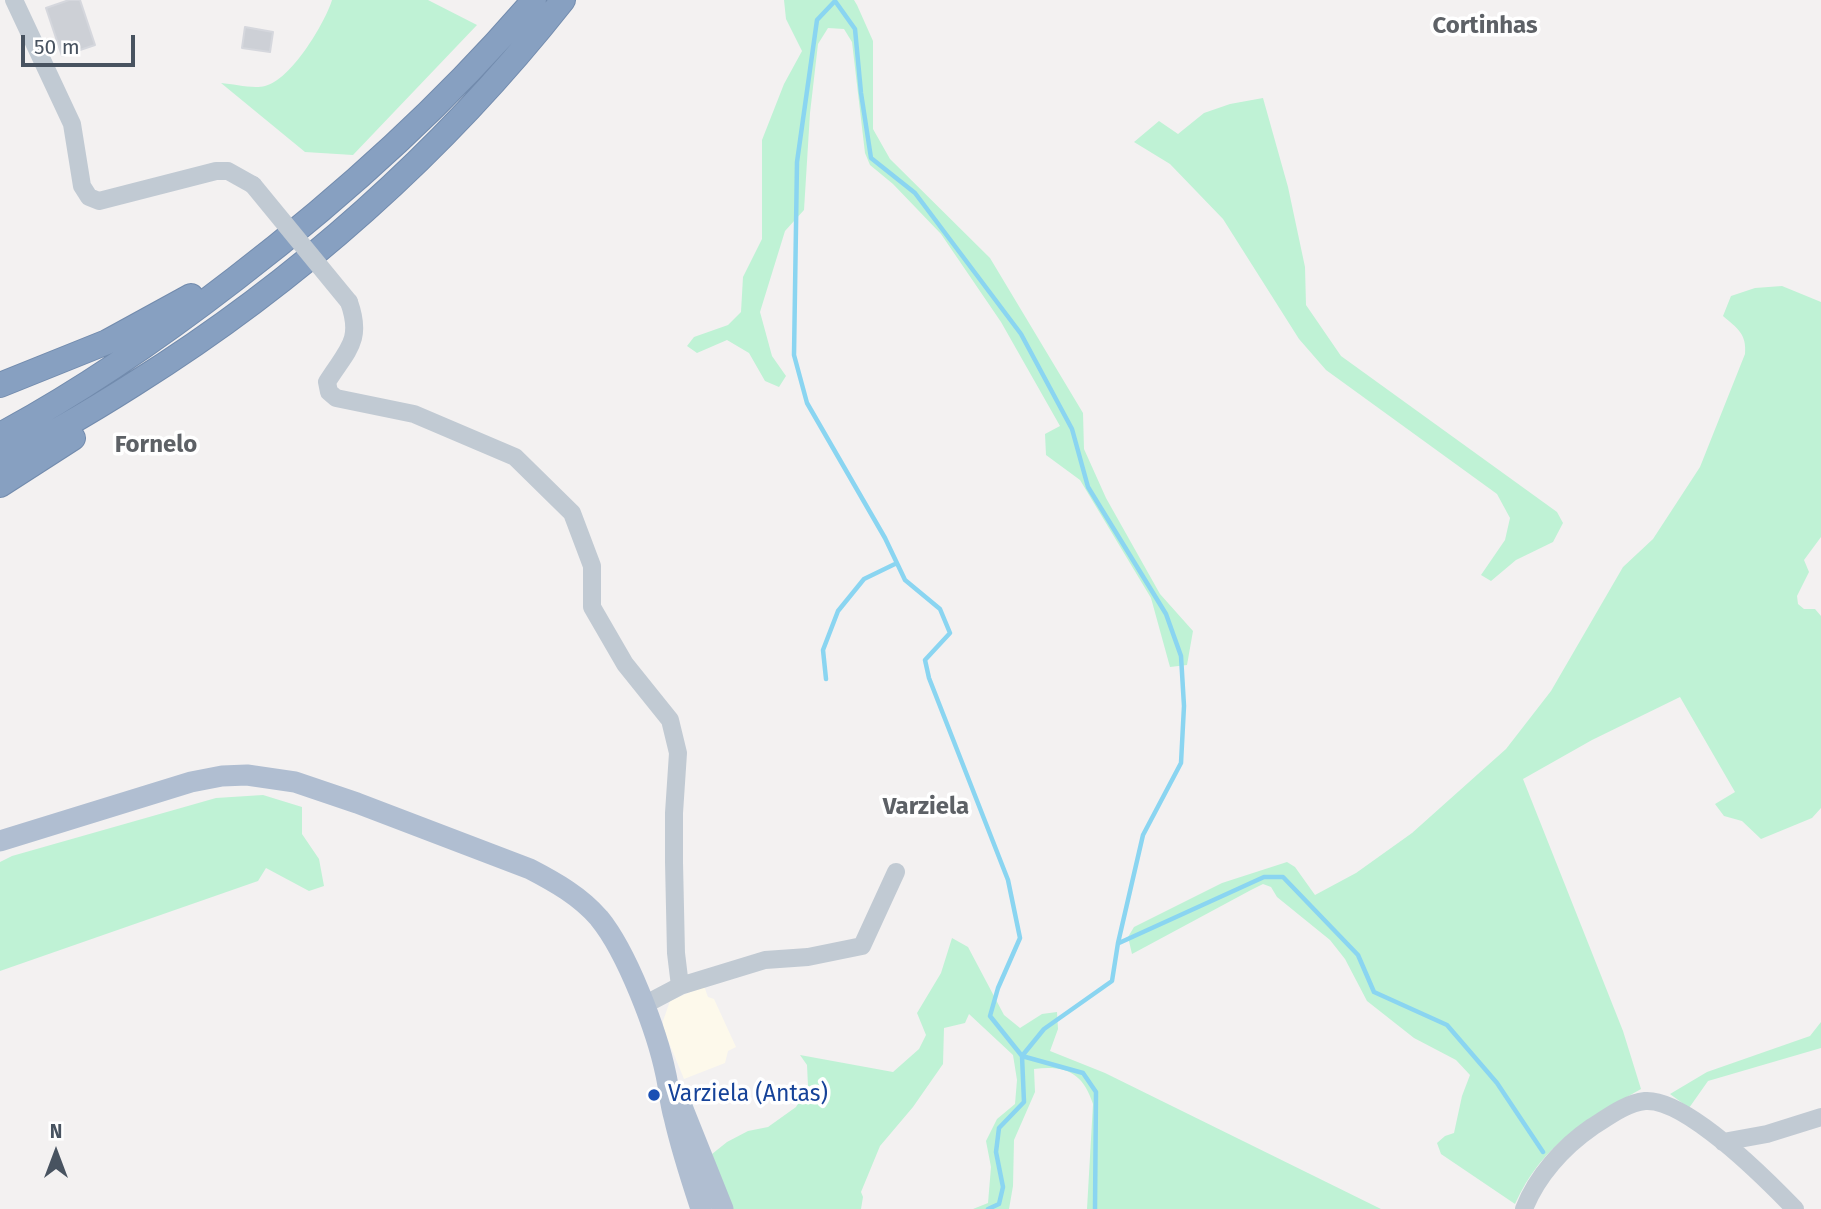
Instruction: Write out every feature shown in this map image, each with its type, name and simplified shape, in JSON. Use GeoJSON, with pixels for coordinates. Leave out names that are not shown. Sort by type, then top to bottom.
{"type":"FeatureCollection","features":[{"type":"Feature","properties":{"kind":"highway"},"geometry":{"type":"LineString","coordinates":[[0,435],[100,378],[162,335],[274,249],[410,132],[534,0]]}},
{"type":"Feature","properties":{"kind":"highway"},"geometry":{"type":"LineString","coordinates":[[0,460],[86,414],[178,356],[275,286],[369,206],[425,153],[494,82],[563,0]]}},
{"type":"Feature","properties":{"kind":"highway"},"geometry":{"type":"LineString","coordinates":[[0,385],[107,342],[274,249]]}},
{"type":"Feature","properties":{"kind":"highway"},"geometry":{"type":"LineString","coordinates":[[0,485],[110,412],[178,356]]}},
{"type":"Feature","properties":{"kind":"main road"},"geometry":{"type":"LineString","coordinates":[[0,841],[191,782],[222,776],[247,775],[295,782],[530,869],[553,881],[586,905],[608,929],[644,1006],[666,1073],[723,1209]]}},
{"type":"Feature","properties":{"kind":"main road"},"geometry":{"type":"LineString","coordinates":[[666,1073],[675,1124],[701,1209]]}},
{"type":"Feature","properties":{"kind":"street"},"geometry":{"type":"LineString","coordinates":[[14,0],[72,124],[82,186],[89,197],[99,201],[216,171],[228,171],[253,185],[349,302],[356,327],[354,338],[327,382],[329,393],[365,405],[414,414],[515,457],[572,513],[592,566],[592,607],[625,664],[670,720],[678,753],[674,862],[676,953],[680,986]]}},
{"type":"Feature","properties":{"kind":"street"},"geometry":{"type":"LineString","coordinates":[[644,1006],[680,986],[765,960],[808,957],[862,946],[896,872]]}},
{"type":"Feature","properties":{"kind":"street"},"geometry":{"type":"LineString","coordinates":[[1524,1209],[1543,1175],[1578,1137],[1623,1108],[1637,1102],[1655,1101],[1677,1108],[1723,1142],[1795,1209]]}},
{"type":"Feature","properties":{"kind":"street"},"geometry":{"type":"LineString","coordinates":[[1723,1142],[1767,1134],[1821,1117]]}},
{"type":"Feature","properties":{"kind":"shaded area"},"geometry":{"type":"Polygon","coordinates":[[[704,986],[708,997],[714,999],[736,1047],[728,1051],[725,1063],[684,1079],[663,1028],[663,1021],[670,1001],[704,986]]]}},
{"type":"Feature","properties":{"kind":"green space"},"geometry":{"type":"Polygon","coordinates":[[[332,0],[428,0],[477,25],[353,155],[305,152],[221,83],[255,87],[275,82],[306,49],[332,0]]]}},
{"type":"Feature","properties":{"kind":"green space"},"geometry":{"type":"Polygon","coordinates":[[[784,0],[854,0],[873,41],[873,129],[890,159],[990,258],[1083,413],[1084,449],[1106,498],[1160,594],[1193,631],[1187,665],[1170,667],[1151,598],[1080,480],[1046,455],[1045,434],[1060,426],[1001,322],[941,234],[893,184],[870,165],[865,153],[852,42],[844,29],[828,28],[818,44],[810,113],[804,210],[785,231],[760,312],[772,356],[786,376],[779,387],[765,381],[749,353],[727,340],[697,353],[687,346],[694,337],[728,325],[741,312],[743,277],[762,239],[762,140],[784,84],[802,51],[786,19],[784,0]]]}},
{"type":"Feature","properties":{"kind":"green space"},"geometry":{"type":"Polygon","coordinates":[[[1263,98],[1288,187],[1305,267],[1306,305],[1341,356],[1557,512],[1563,523],[1553,542],[1516,560],[1491,581],[1481,575],[1505,540],[1510,518],[1497,494],[1326,370],[1299,339],[1223,219],[1170,164],[1134,142],[1159,121],[1178,134],[1204,113],[1230,104],[1263,98]]]}},
{"type":"Feature","properties":{"kind":"green space"},"geometry":{"type":"Polygon","coordinates":[[[1782,286],[1821,302],[1821,537],[1804,560],[1809,572],[1797,596],[1798,604],[1804,609],[1815,609],[1821,616],[1821,808],[1812,818],[1761,839],[1742,821],[1724,816],[1715,804],[1735,792],[1680,697],[1592,740],[1523,779],[1623,1031],[1641,1089],[1584,1123],[1552,1149],[1538,1165],[1515,1204],[1441,1154],[1437,1143],[1454,1133],[1462,1096],[1470,1075],[1456,1060],[1414,1038],[1367,1001],[1345,959],[1330,940],[1277,897],[1271,887],[1263,884],[1132,954],[1128,937],[1134,927],[1222,883],[1287,862],[1295,867],[1315,895],[1356,873],[1412,833],[1506,749],[1551,691],[1623,567],[1653,539],[1700,467],[1745,354],[1743,336],[1723,316],[1731,296],[1755,288],[1782,286]]]}},
{"type":"Feature","properties":{"kind":"green space"},"geometry":{"type":"Polygon","coordinates":[[[263,795],[302,807],[302,834],[319,859],[324,886],[309,891],[266,868],[258,881],[0,971],[0,862],[12,856],[216,798],[263,795]]]}},
{"type":"Feature","properties":{"kind":"green space"},"geometry":{"type":"Polygon","coordinates":[[[952,938],[968,947],[1004,1015],[1020,1028],[1042,1014],[1057,1012],[1058,1029],[1050,1051],[1105,1073],[1381,1209],[1087,1209],[1093,1104],[1084,1085],[1072,1073],[1045,1068],[1034,1069],[1035,1092],[1014,1140],[1013,1186],[1009,1209],[973,1209],[988,1203],[991,1167],[986,1141],[997,1119],[1015,1104],[1017,1080],[1013,1055],[969,1014],[965,1023],[944,1028],[943,1064],[913,1107],[880,1146],[861,1192],[861,1209],[732,1209],[712,1154],[748,1131],[768,1127],[796,1107],[808,1086],[807,1065],[800,1055],[893,1072],[919,1049],[926,1035],[917,1013],[941,973],[952,938]]]}},
{"type":"Feature","properties":{"kind":"green space"},"geometry":{"type":"Polygon","coordinates":[[[1821,1022],[1821,1048],[1708,1081],[1689,1108],[1670,1094],[1707,1072],[1810,1036],[1821,1022]]]}},
{"type":"Feature","properties":{"kind":"building"},"geometry":{"type":"Polygon","coordinates":[[[69,0],[80,0],[95,45],[62,56],[46,8],[69,0]]]}},
{"type":"Feature","properties":{"kind":"building"},"geometry":{"type":"Polygon","coordinates":[[[245,27],[273,32],[270,52],[242,48],[245,27]]]}},
{"type":"Feature","properties":{"kind":"waterway"},"geometry":{"type":"LineString","coordinates":[[835,1],[855,29],[871,158],[915,193],[1021,334],[1072,429],[1088,487],[1166,614],[1181,656],[1184,706],[1181,763],[1143,835],[1112,981],[1044,1029],[1022,1056],[1083,1073],[1096,1092],[1095,1209]]}},
{"type":"Feature","properties":{"kind":"waterway"},"geometry":{"type":"LineString","coordinates":[[835,1],[817,20],[797,162],[794,355],[807,403],[885,538],[905,580],[940,609],[950,633],[925,660],[929,678],[1008,880],[1020,938],[998,988],[990,1016],[1022,1056],[1024,1102],[999,1128],[996,1152],[1003,1187],[999,1204],[988,1209]]}},
{"type":"Feature","properties":{"kind":"waterway"},"geometry":{"type":"LineString","coordinates":[[826,679],[823,650],[838,611],[864,579],[897,563]]}},
{"type":"Feature","properties":{"kind":"waterway"},"geometry":{"type":"LineString","coordinates":[[1119,943],[1264,877],[1283,877],[1358,955],[1374,992],[1447,1025],[1497,1083],[1543,1152]]}},
{"type":"Feature","properties":{"kind":"place","name":"Varziela (Antas)"},"geometry":{"type":"Point","coordinates":[654,1095]}},
{"type":"Feature","properties":{"kind":"district","name":"Cortinhas"},"geometry":{"type":"Point","coordinates":[1485,26]}},
{"type":"Feature","properties":{"kind":"district","name":"Fornelo"},"geometry":{"type":"Point","coordinates":[156,445]}},
{"type":"Feature","properties":{"kind":"district","name":"Varziela"},"geometry":{"type":"Point","coordinates":[926,807]}}]}
